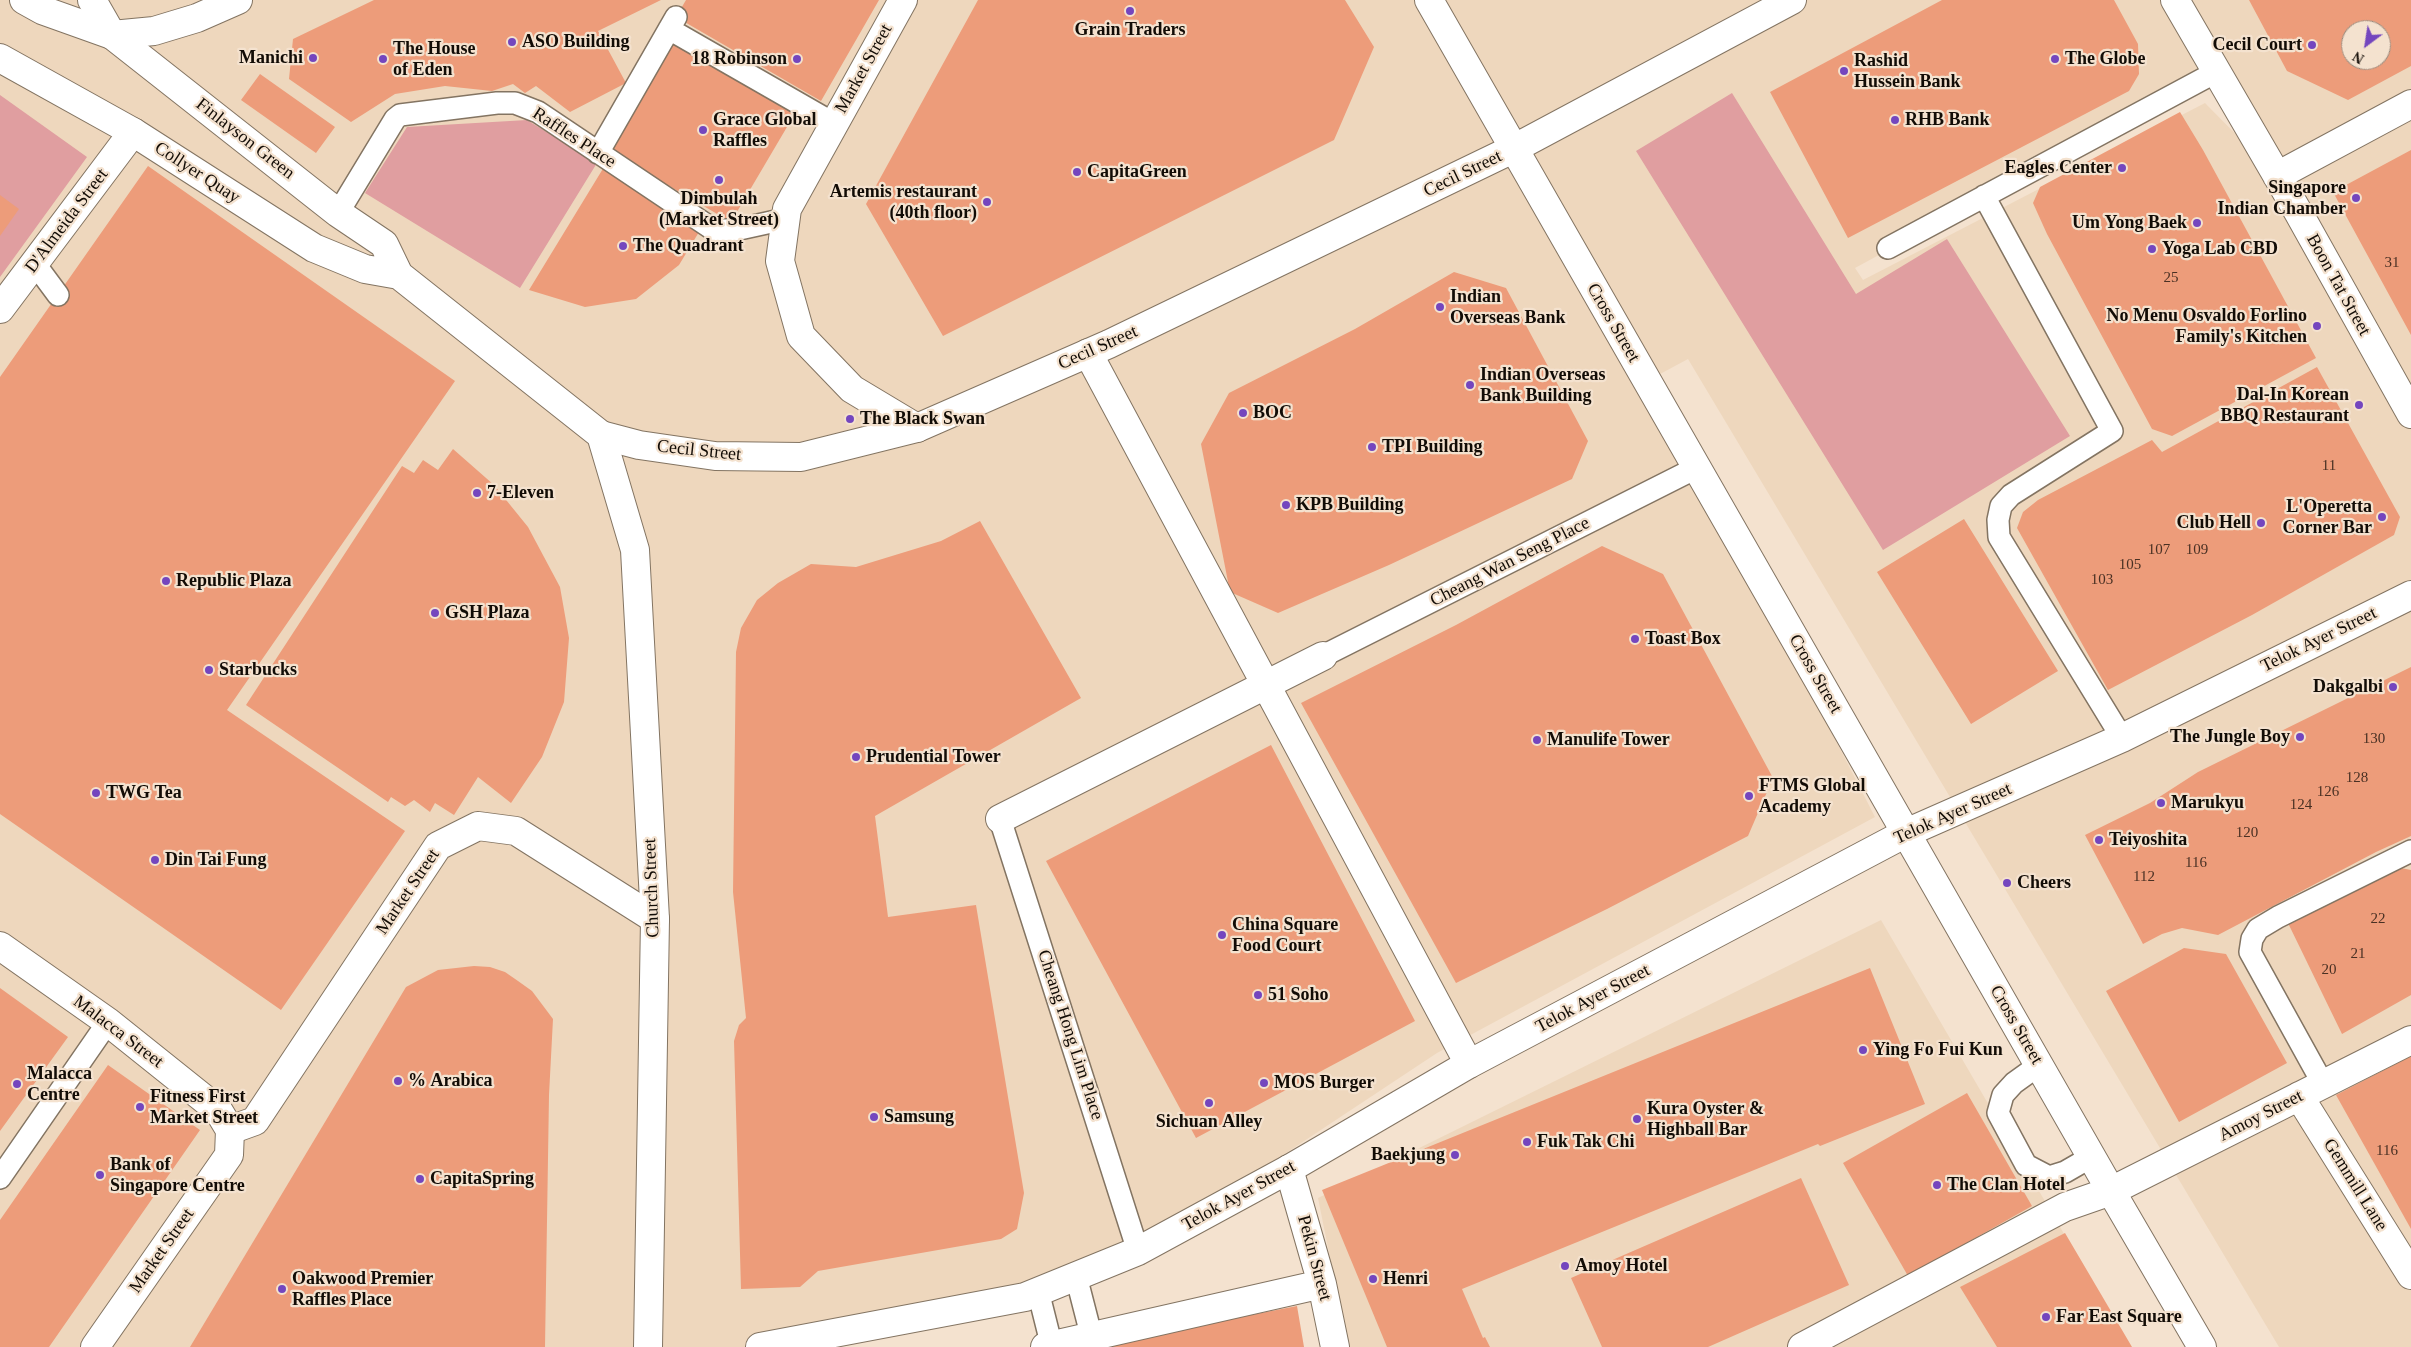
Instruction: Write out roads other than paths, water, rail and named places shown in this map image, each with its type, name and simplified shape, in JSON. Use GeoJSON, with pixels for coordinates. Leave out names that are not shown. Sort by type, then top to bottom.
{"type":"FeatureCollection","features":[{"type":"Feature","properties":{"kind":"main road"},"geometry":{"type":"LineString","coordinates":[[24,0],[42,10],[112,35],[154,31],[197,18],[238,0]]}},
{"type":"Feature","properties":{"kind":"main road","name":"Finlayson Green"},"geometry":{"type":"LineString","coordinates":[[92,0],[112,35],[338,213],[384,244],[399,275]]}},
{"type":"Feature","properties":{"kind":"main road","name":"Market Street"},"geometry":{"type":"LineString","coordinates":[[903,0],[833,123],[787,209],[780,261],[801,336],[852,389],[917,428]]}},
{"type":"Feature","properties":{"kind":"main road","name":"Cross Street"},"geometry":{"type":"LineString","coordinates":[[1429,0],[1513,150],[2202,1347]]}},
{"type":"Feature","properties":{"kind":"main road","name":"Cecil Street"},"geometry":{"type":"LineString","coordinates":[[399,275],[601,435],[640,445],[715,456],[801,457],[917,428],[1088,353],[1253,276],[1513,150],[1792,0]]}},
{"type":"Feature","properties":{"kind":"main road","name":"Boon Tat Street"},"geometry":{"type":"LineString","coordinates":[[2175,0],[2411,414]]}},
{"type":"Feature","properties":{"kind":"main road","name":"Collyer Quay"},"geometry":{"type":"LineString","coordinates":[[0,58],[133,132],[314,248],[365,269],[399,275]]}},
{"type":"Feature","properties":{"kind":"main road"},"geometry":{"type":"LineString","coordinates":[[2277,176],[2411,104]]}},
{"type":"Feature","properties":{"kind":"main road","name":"D'Almeida Street"},"geometry":{"type":"LineString","coordinates":[[0,308],[133,132]]}},
{"type":"Feature","properties":{"kind":"main road"},"geometry":{"type":"LineString","coordinates":[[1088,353],[1469,1064]]}},
{"type":"Feature","properties":{"kind":"main road","name":"Church Street"},"geometry":{"type":"LineString","coordinates":[[601,435],[635,550],[655,919],[648,1347]]}},
{"type":"Feature","properties":{"kind":"main road","name":"Telok Ayer Street"},"geometry":{"type":"LineString","coordinates":[[760,1347],[1025,1297],[1138,1251],[1289,1169],[1469,1064],[1906,833],[2122,738],[2411,595]]}},
{"type":"Feature","properties":{"kind":"main road"},"geometry":{"type":"LineString","coordinates":[[1000,819],[1323,656]]}},
{"type":"Feature","properties":{"kind":"main road","name":"Market Street"},"geometry":{"type":"LineString","coordinates":[[95,1347],[230,1142],[256,1121],[438,846],[478,826],[516,831],[655,919]]}},
{"type":"Feature","properties":{"kind":"main road","name":"Malacca Street"},"geometry":{"type":"LineString","coordinates":[[0,946],[108,1022],[218,1110],[230,1142]]}},
{"type":"Feature","properties":{"kind":"main road","name":"Amoy Street"},"geometry":{"type":"LineString","coordinates":[[1847,1337],[2065,1207],[2111,1191],[2411,1040]]}},
{"type":"Feature","properties":{"kind":"main road","name":"Gemmill Lane"},"geometry":{"type":"LineString","coordinates":[[2299,1096],[2411,1275]]}},
{"type":"Feature","properties":{"kind":"main road","name":"Pekin Street"},"geometry":{"type":"LineString","coordinates":[[1289,1169],[1322,1284],[1335,1347]]}},
{"type":"Feature","properties":{"kind":"main road"},"geometry":{"type":"LineString","coordinates":[[1049,1347],[1092,1341],[1322,1284]]}},
{"type":"Feature","properties":{"kind":"main road"},"geometry":{"type":"LineString","coordinates":[[1802,1347],[1847,1337]]}},
{"type":"Feature","properties":{"kind":"lane"},"geometry":{"type":"LineString","coordinates":[[598,152],[673,23],[833,123]]}},
{"type":"Feature","properties":{"kind":"lane"},"geometry":{"type":"LineString","coordinates":[[1888,248],[2216,72]]}},
{"type":"Feature","properties":{"kind":"lane","name":"Raffles Place"},"geometry":{"type":"LineString","coordinates":[[338,213],[395,119],[407,113],[497,103],[515,103],[538,112],[714,230],[735,230],[785,218]]}},
{"type":"Feature","properties":{"kind":"lane"},"geometry":{"type":"LineString","coordinates":[[1984,196],[2112,431],[2011,495],[2001,506],[1998,520],[1999,537],[2122,738]]}},
{"type":"Feature","properties":{"kind":"lane"},"geometry":{"type":"LineString","coordinates":[[35,264],[58,295]]}},
{"type":"Feature","properties":{"kind":"lane","name":"Cheang Wan Seng Place"},"geometry":{"type":"LineString","coordinates":[[1323,656],[1696,468]]}},
{"type":"Feature","properties":{"kind":"lane","name":"Cheang Hong Lim Place"},"geometry":{"type":"LineString","coordinates":[[1000,819],[1138,1251]]}},
{"type":"Feature","properties":{"kind":"lane"},"geometry":{"type":"LineString","coordinates":[[2323,1084],[2250,952],[2252,939],[2258,929],[2278,917],[2411,851]]}},
{"type":"Feature","properties":{"kind":"lane"},"geometry":{"type":"LineString","coordinates":[[0,1178],[108,1022]]}},
{"type":"Feature","properties":{"kind":"lane"},"geometry":{"type":"LineString","coordinates":[[2039,1065],[2014,1083],[2003,1095],[1998,1113],[2026,1165],[2049,1177],[2065,1172],[2091,1157]]}},
{"type":"Feature","properties":{"kind":"lane"},"geometry":{"type":"LineString","coordinates":[[1076,1276],[1092,1341]]}},
{"type":"Feature","properties":{"kind":"lane"},"geometry":{"type":"LineString","coordinates":[[1038,1291],[1049,1347]]}},
{"type":"Feature","properties":{"kind":"place","name":"Grain Traders"},"geometry":{"type":"Point","coordinates":[1130,11]}},
{"type":"Feature","properties":{"kind":"place","name":"ASO Building"},"geometry":{"type":"Point","coordinates":[512,42]}},
{"type":"Feature","properties":{"kind":"place","name":"Cecil Court"},"geometry":{"type":"Point","coordinates":[2312,45]}},
{"type":"Feature","properties":{"kind":"place","name":"Manichi"},"geometry":{"type":"Point","coordinates":[313,58]}},
{"type":"Feature","properties":{"kind":"place","name":"The House of Eden"},"geometry":{"type":"Point","coordinates":[383,59]}},
{"type":"Feature","properties":{"kind":"place","name":"18 Robinson"},"geometry":{"type":"Point","coordinates":[797,59]}},
{"type":"Feature","properties":{"kind":"place","name":"The Globe"},"geometry":{"type":"Point","coordinates":[2055,59]}},
{"type":"Feature","properties":{"kind":"place","name":"Rashid Hussein Bank"},"geometry":{"type":"Point","coordinates":[1844,71]}},
{"type":"Feature","properties":{"kind":"place","name":"RHB Bank"},"geometry":{"type":"Point","coordinates":[1895,120]}},
{"type":"Feature","properties":{"kind":"place","name":"Grace Global Raffles"},"geometry":{"type":"Point","coordinates":[703,130]}},
{"type":"Feature","properties":{"kind":"place","name":"Eagles Center"},"geometry":{"type":"Point","coordinates":[2122,168]}},
{"type":"Feature","properties":{"kind":"place","name":"CapitaGreen"},"geometry":{"type":"Point","coordinates":[1077,172]}},
{"type":"Feature","properties":{"kind":"place","name":"Dimbulah (Market Street)"},"geometry":{"type":"Point","coordinates":[719,180]}},
{"type":"Feature","properties":{"kind":"place","name":"Singapore Indian Chamber"},"geometry":{"type":"Point","coordinates":[2356,198]}},
{"type":"Feature","properties":{"kind":"place","name":"Artemis restaurant (40th floor)"},"geometry":{"type":"Point","coordinates":[987,202]}},
{"type":"Feature","properties":{"kind":"place","name":"Um Yong Baek"},"geometry":{"type":"Point","coordinates":[2197,223]}},
{"type":"Feature","properties":{"kind":"place","name":"The Quadrant"},"geometry":{"type":"Point","coordinates":[623,246]}},
{"type":"Feature","properties":{"kind":"place","name":"Yoga Lab CBD"},"geometry":{"type":"Point","coordinates":[2152,249]}},
{"type":"Feature","properties":{"kind":"place","name":"Indian Overseas Bank"},"geometry":{"type":"Point","coordinates":[1440,307]}},
{"type":"Feature","properties":{"kind":"place","name":"No Menu Osvaldo Forlino Family's Kitchen"},"geometry":{"type":"Point","coordinates":[2317,326]}},
{"type":"Feature","properties":{"kind":"place","name":"Indian Overseas Bank Building"},"geometry":{"type":"Point","coordinates":[1470,385]}},
{"type":"Feature","properties":{"kind":"place","name":"Dal-In Korean BBQ Restaurant"},"geometry":{"type":"Point","coordinates":[2359,405]}},
{"type":"Feature","properties":{"kind":"place","name":"BOC"},"geometry":{"type":"Point","coordinates":[1243,413]}},
{"type":"Feature","properties":{"kind":"place","name":"The Black Swan"},"geometry":{"type":"Point","coordinates":[850,419]}},
{"type":"Feature","properties":{"kind":"place","name":"TPI Building"},"geometry":{"type":"Point","coordinates":[1372,447]}},
{"type":"Feature","properties":{"kind":"place","name":"7-Eleven"},"geometry":{"type":"Point","coordinates":[477,493]}},
{"type":"Feature","properties":{"kind":"place","name":"KPB Building"},"geometry":{"type":"Point","coordinates":[1286,505]}},
{"type":"Feature","properties":{"kind":"place","name":"L'Operetta Corner Bar"},"geometry":{"type":"Point","coordinates":[2382,517]}},
{"type":"Feature","properties":{"kind":"place","name":"Club Hell"},"geometry":{"type":"Point","coordinates":[2261,523]}},
{"type":"Feature","properties":{"kind":"place","name":"Republic Plaza"},"geometry":{"type":"Point","coordinates":[166,581]}},
{"type":"Feature","properties":{"kind":"place","name":"GSH Plaza"},"geometry":{"type":"Point","coordinates":[435,613]}},
{"type":"Feature","properties":{"kind":"place","name":"Toast Box"},"geometry":{"type":"Point","coordinates":[1635,639]}},
{"type":"Feature","properties":{"kind":"place","name":"Starbucks"},"geometry":{"type":"Point","coordinates":[209,670]}},
{"type":"Feature","properties":{"kind":"place","name":"Dakgalbi"},"geometry":{"type":"Point","coordinates":[2393,687]}},
{"type":"Feature","properties":{"kind":"place","name":"The Jungle Boy"},"geometry":{"type":"Point","coordinates":[2300,737]}},
{"type":"Feature","properties":{"kind":"place","name":"Manulife Tower"},"geometry":{"type":"Point","coordinates":[1537,740]}},
{"type":"Feature","properties":{"kind":"place","name":"Prudential Tower"},"geometry":{"type":"Point","coordinates":[856,757]}},
{"type":"Feature","properties":{"kind":"place","name":"TWG Tea"},"geometry":{"type":"Point","coordinates":[96,793]}},
{"type":"Feature","properties":{"kind":"place","name":"FTMS Global Academy"},"geometry":{"type":"Point","coordinates":[1749,796]}},
{"type":"Feature","properties":{"kind":"place","name":"Marukyu"},"geometry":{"type":"Point","coordinates":[2161,803]}},
{"type":"Feature","properties":{"kind":"place","name":"Teiyoshita"},"geometry":{"type":"Point","coordinates":[2099,840]}},
{"type":"Feature","properties":{"kind":"place","name":"Din Tai Fung"},"geometry":{"type":"Point","coordinates":[155,860]}},
{"type":"Feature","properties":{"kind":"place","name":"Cheers"},"geometry":{"type":"Point","coordinates":[2007,883]}},
{"type":"Feature","properties":{"kind":"place","name":"China Square Food Court"},"geometry":{"type":"Point","coordinates":[1222,935]}},
{"type":"Feature","properties":{"kind":"place","name":"51 Soho"},"geometry":{"type":"Point","coordinates":[1258,995]}},
{"type":"Feature","properties":{"kind":"place","name":"Ying Fo Fui Kun"},"geometry":{"type":"Point","coordinates":[1863,1050]}},
{"type":"Feature","properties":{"kind":"place","name":"% Arabica"},"geometry":{"type":"Point","coordinates":[398,1081]}},
{"type":"Feature","properties":{"kind":"place","name":"MOS Burger"},"geometry":{"type":"Point","coordinates":[1264,1083]}},
{"type":"Feature","properties":{"kind":"place","name":"Malacca Centre"},"geometry":{"type":"Point","coordinates":[17,1084]}},
{"type":"Feature","properties":{"kind":"place","name":"Sichuan Alley"},"geometry":{"type":"Point","coordinates":[1209,1103]}},
{"type":"Feature","properties":{"kind":"place","name":"Fitness First Market Street"},"geometry":{"type":"Point","coordinates":[140,1107]}},
{"type":"Feature","properties":{"kind":"place","name":"Samsung"},"geometry":{"type":"Point","coordinates":[874,1117]}},
{"type":"Feature","properties":{"kind":"place","name":"Kura Oyster & Highball Bar"},"geometry":{"type":"Point","coordinates":[1637,1119]}},
{"type":"Feature","properties":{"kind":"place","name":"Fuk Tak Chi"},"geometry":{"type":"Point","coordinates":[1527,1142]}},
{"type":"Feature","properties":{"kind":"place","name":"Baekjung"},"geometry":{"type":"Point","coordinates":[1455,1155]}},
{"type":"Feature","properties":{"kind":"place","name":"Bank of Singapore Centre"},"geometry":{"type":"Point","coordinates":[100,1175]}},
{"type":"Feature","properties":{"kind":"place","name":"CapitaSpring"},"geometry":{"type":"Point","coordinates":[420,1179]}},
{"type":"Feature","properties":{"kind":"place","name":"The Clan Hotel"},"geometry":{"type":"Point","coordinates":[1937,1185]}},
{"type":"Feature","properties":{"kind":"place","name":"Amoy Hotel"},"geometry":{"type":"Point","coordinates":[1565,1266]}},
{"type":"Feature","properties":{"kind":"place","name":"Henri"},"geometry":{"type":"Point","coordinates":[1373,1279]}},
{"type":"Feature","properties":{"kind":"place","name":"Oakwood Premier Raffles Place"},"geometry":{"type":"Point","coordinates":[282,1289]}},
{"type":"Feature","properties":{"kind":"place","name":"Far East Square"},"geometry":{"type":"Point","coordinates":[2046,1317]}}]}
